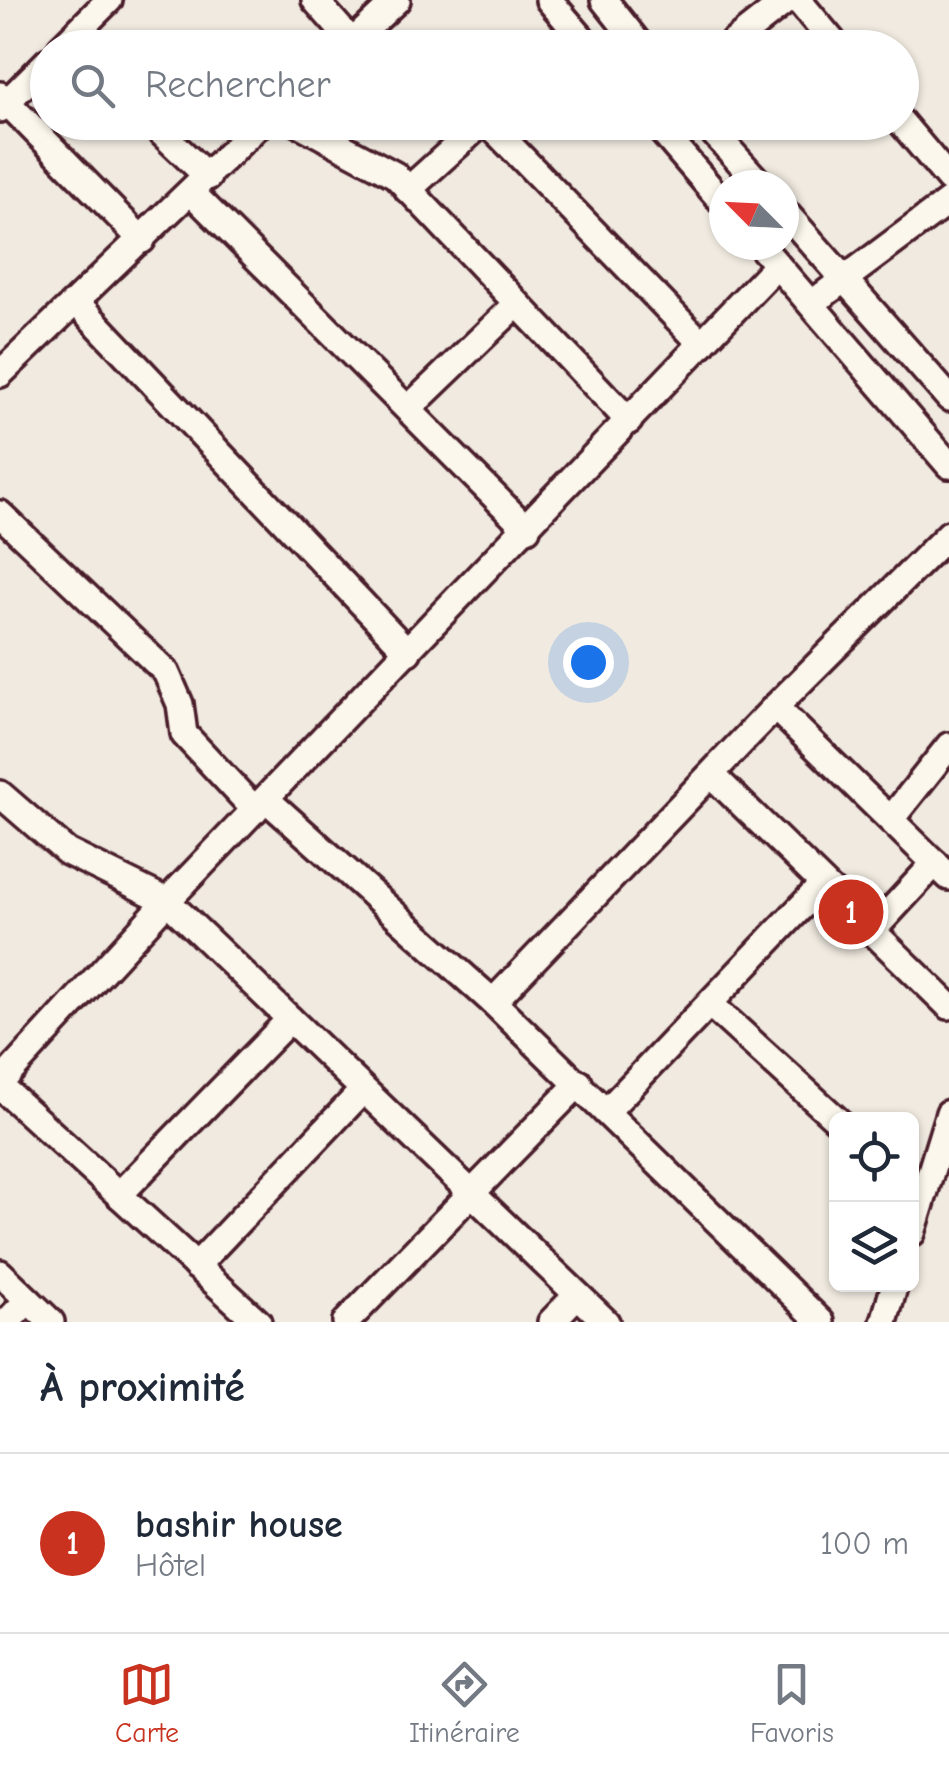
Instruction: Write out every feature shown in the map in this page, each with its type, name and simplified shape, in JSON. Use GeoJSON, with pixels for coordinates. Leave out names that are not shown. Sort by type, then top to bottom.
{"type":"FeatureCollection","features":[{"type":"Feature","properties":{"kind":"street"},"geometry":{"type":"LineString","coordinates":[[80,30],[109,0]]}},
{"type":"Feature","properties":{"kind":"street"},"geometry":{"type":"LineString","coordinates":[[316,0],[338,30]]}},
{"type":"Feature","properties":{"kind":"street"},"geometry":{"type":"LineString","coordinates":[[365,30],[397,0]]}},
{"type":"Feature","properties":{"kind":"street"},"geometry":{"type":"LineString","coordinates":[[549,0],[568,30]]}},
{"type":"Feature","properties":{"kind":"street"},"geometry":{"type":"LineString","coordinates":[[604,0],[628,30]]}},
{"type":"Feature","properties":{"kind":"street"},"geometry":{"type":"LineString","coordinates":[[749,30],[787,0]]}},
{"type":"Feature","properties":{"kind":"street"},"geometry":{"type":"LineString","coordinates":[[798,0],[823,30]]}},
{"type":"Feature","properties":{"kind":"street"},"geometry":{"type":"LineString","coordinates":[[30,77],[2,102],[30,130]]}},
{"type":"Feature","properties":{"kind":"street"},"geometry":{"type":"LineString","coordinates":[[41,140],[142,240]]}},
{"type":"Feature","properties":{"kind":"street"},"geometry":{"type":"LineString","coordinates":[[164,140],[200,185],[408,409],[528,528]]}},
{"type":"Feature","properties":{"kind":"street"},"geometry":{"type":"LineString","coordinates":[[0,374],[244,140]]}},
{"type":"Feature","properties":{"kind":"street"},"geometry":{"type":"LineString","coordinates":[[332,140],[380,164],[408,190],[629,421]]}},
{"type":"Feature","properties":{"kind":"street"},"geometry":{"type":"LineString","coordinates":[[408,190],[465,140]]}},
{"type":"Feature","properties":{"kind":"street"},"geometry":{"type":"LineString","coordinates":[[503,140],[702,344]]}},
{"type":"Feature","properties":{"kind":"street"},"geometry":{"type":"LineString","coordinates":[[672,140],[709,186]]}},
{"type":"Feature","properties":{"kind":"street"},"geometry":{"type":"LineString","coordinates":[[720,140],[747,170]]}},
{"type":"Feature","properties":{"kind":"street"},"geometry":{"type":"LineString","coordinates":[[916,140],[949,179]]}},
{"type":"Feature","properties":{"kind":"street"},"geometry":{"type":"LineString","coordinates":[[811,304],[949,201]]}},
{"type":"Feature","properties":{"kind":"street"},"geometry":{"type":"LineString","coordinates":[[799,228],[949,398]]}},
{"type":"Feature","properties":{"kind":"street"},"geometry":{"type":"LineString","coordinates":[[773,260],[949,465]]}},
{"type":"Feature","properties":{"kind":"street"},"geometry":{"type":"LineString","coordinates":[[258,1322],[0,1084],[167,901],[777,265]]}},
{"type":"Feature","properties":{"kind":"street"},"geometry":{"type":"LineString","coordinates":[[76,302],[408,652]]}},
{"type":"Feature","properties":{"kind":"street"},"geometry":{"type":"LineString","coordinates":[[408,409],[516,304]]}},
{"type":"Feature","properties":{"kind":"street"},"geometry":{"type":"LineString","coordinates":[[0,514],[166,672],[180,704],[184,734],[493,1002],[821,1322]]}},
{"type":"Feature","properties":{"kind":"street"},"geometry":{"type":"LineString","coordinates":[[493,1002],[775,706],[949,534]]}},
{"type":"Feature","properties":{"kind":"street"},"geometry":{"type":"LineString","coordinates":[[775,706],[942,870],[872,932]]}},
{"type":"Feature","properties":{"kind":"street"},"geometry":{"type":"LineString","coordinates":[[891,819],[949,746]]}},
{"type":"Feature","properties":{"kind":"street"},"geometry":{"type":"LineString","coordinates":[[712,775],[949,1006]]}},
{"type":"Feature","properties":{"kind":"street"},"geometry":{"type":"LineString","coordinates":[[0,794],[66,852],[167,901],[606,1322]]}},
{"type":"Feature","properties":{"kind":"street"},"geometry":{"type":"LineString","coordinates":[[606,1112],[712,1006],[822,885]]}},
{"type":"Feature","properties":{"kind":"street"},"geometry":{"type":"LineString","coordinates":[[712,1006],[829,1113]]}},
{"type":"Feature","properties":{"kind":"street"},"geometry":{"type":"LineString","coordinates":[[118,1195],[290,1019]]}},
{"type":"Feature","properties":{"kind":"street"},"geometry":{"type":"LineString","coordinates":[[346,1322],[579,1083]]}},
{"type":"Feature","properties":{"kind":"street"},"geometry":{"type":"LineString","coordinates":[[196,1266],[364,1090]]}},
{"type":"Feature","properties":{"kind":"street"},"geometry":{"type":"LineString","coordinates":[[919,1188],[949,1112]]}},
{"type":"Feature","properties":{"kind":"street"},"geometry":{"type":"LineString","coordinates":[[0,1273],[51,1322]]}},
{"type":"Feature","properties":{"kind":"street"},"geometry":{"type":"LineString","coordinates":[[884,1322],[893,1292]]}},
{"type":"Feature","properties":{"kind":"street"},"geometry":{"type":"LineString","coordinates":[[552,1322],[577,1295]]}},
{"type":"Feature","properties":{"kind":"street"},"geometry":{"type":"LineString","coordinates":[[7,1322],[28,1300]]}},
{"type":"Feature","properties":{"kind":"place","name":"bashir house"},"geometry":{"type":"Point","coordinates":[851,912]}}]}
